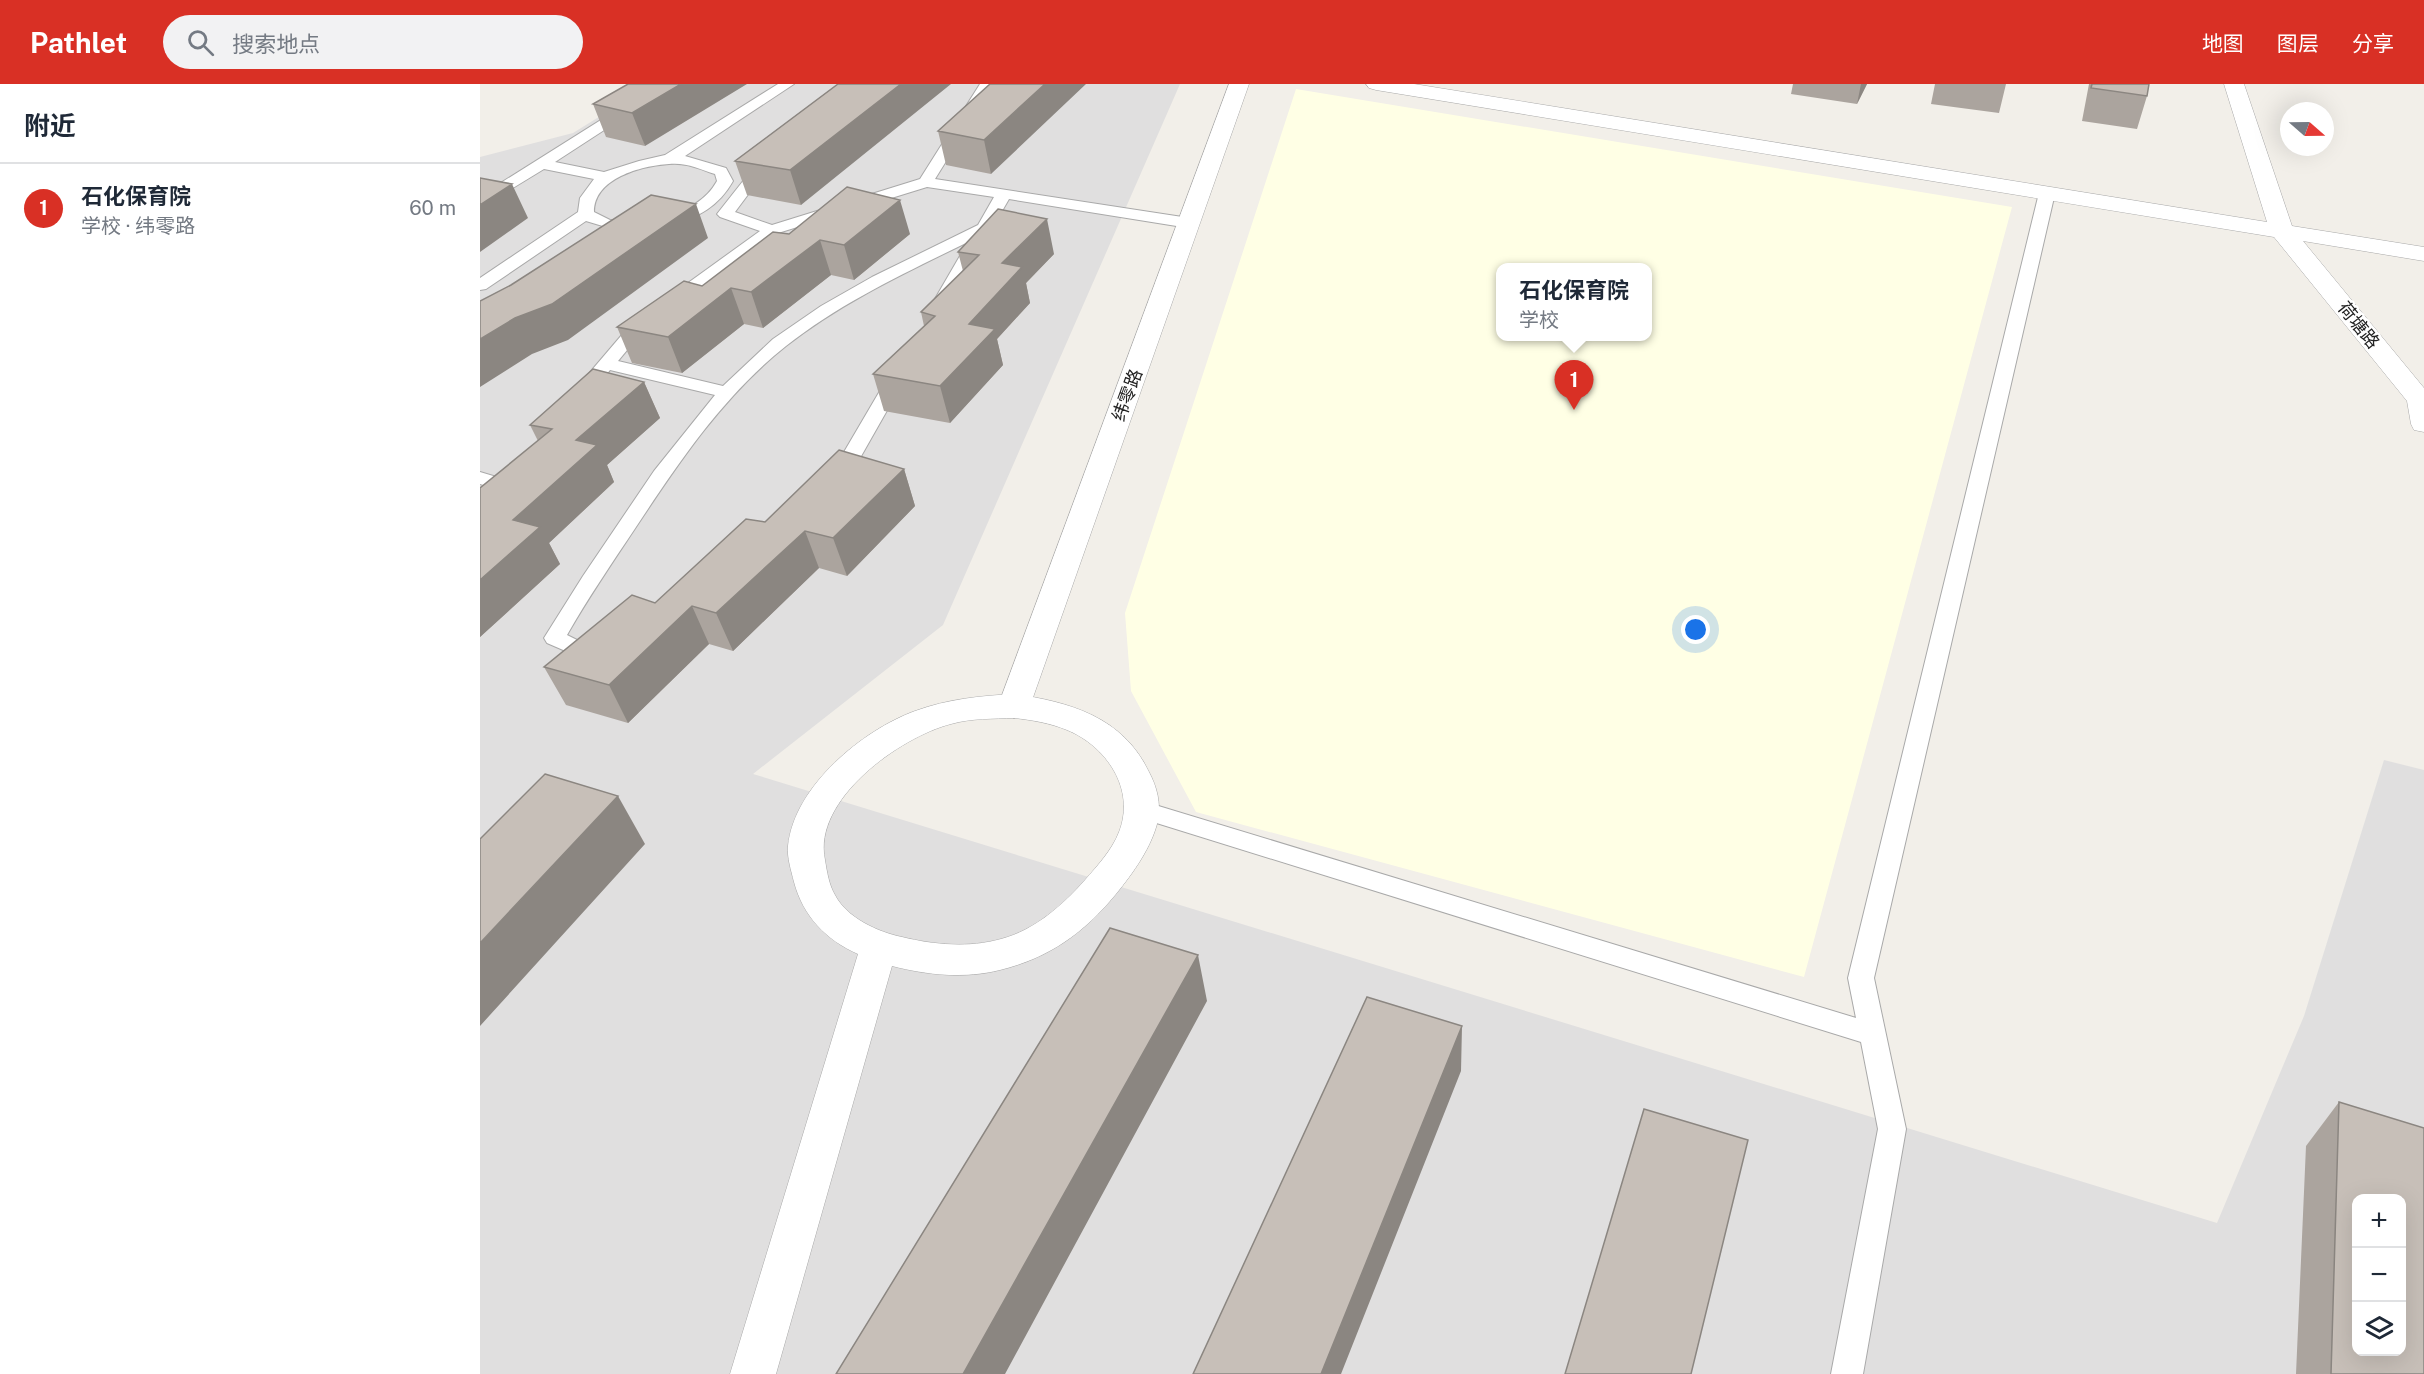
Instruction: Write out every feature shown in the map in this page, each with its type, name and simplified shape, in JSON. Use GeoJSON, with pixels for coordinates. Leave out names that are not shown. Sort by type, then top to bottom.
{"type":"FeatureCollection","features":[{"type":"Feature","properties":{"kind":"street","name":"纬零路"},"geometry":{"type":"LineString","coordinates":[[1014,706],[1239,84]]}},
{"type":"Feature","properties":{"kind":"street"},"geometry":{"type":"LineString","coordinates":[[1376,84],[2424,254]]}},
{"type":"Feature","properties":{"kind":"street"},"geometry":{"type":"LineString","coordinates":[[2234,84],[2282,231]]}},
{"type":"Feature","properties":{"kind":"street","name":"荷塘路"},"geometry":{"type":"LineString","coordinates":[[2282,231],[2420,400],[2424,424]]}},
{"type":"Feature","properties":{"kind":"street"},"geometry":{"type":"LineString","coordinates":[[1014,706],[1047,710],[1076,719],[1100,733],[1121,751],[1140,791],[1142,810],[1132,842],[1110,876],[1078,913],[1043,936],[1002,955],[956,960],[920,957],[879,947],[842,927],[823,909],[806,855],[811,823],[828,793],[858,760],[895,733],[933,718],[971,708],[1014,706]]}},
{"type":"Feature","properties":{"kind":"street"},"geometry":{"type":"LineString","coordinates":[[753,1374],[879,947]]}},
{"type":"Feature","properties":{"kind":"lane"},"geometry":{"type":"LineString","coordinates":[[480,203],[668,84]]}},
{"type":"Feature","properties":{"kind":"lane"},"geometry":{"type":"LineString","coordinates":[[670,159],[787,84]]}},
{"type":"Feature","properties":{"kind":"lane"},"geometry":{"type":"LineString","coordinates":[[926,182],[987,84]]}},
{"type":"Feature","properties":{"kind":"lane"},"geometry":{"type":"LineString","coordinates":[[725,214],[770,156]]}},
{"type":"Feature","properties":{"kind":"lane"},"geometry":{"type":"LineString","coordinates":[[670,159],[699,163],[721,171],[725,181],[720,194],[704,206],[685,216],[639,227],[597,222],[586,214],[586,203],[590,191],[604,177],[644,164],[670,159]]}},
{"type":"Feature","properties":{"kind":"lane"},"geometry":{"type":"LineString","coordinates":[[541,164],[604,177]]}},
{"type":"Feature","properties":{"kind":"lane"},"geometry":{"type":"LineString","coordinates":[[569,407],[643,321],[772,230],[926,182],[1189,224]]}},
{"type":"Feature","properties":{"kind":"lane"},"geometry":{"type":"LineString","coordinates":[[1848,1374],[1892,1129],[1860,978],[2047,193]]}},
{"type":"Feature","properties":{"kind":"lane"},"geometry":{"type":"LineString","coordinates":[[931,320],[1004,194]]}},
{"type":"Feature","properties":{"kind":"lane"},"geometry":{"type":"LineString","coordinates":[[704,206],[772,230]]}},
{"type":"Feature","properties":{"kind":"lane"},"geometry":{"type":"LineString","coordinates":[[480,285],[586,214]]}},
{"type":"Feature","properties":{"kind":"lane"},"geometry":{"type":"LineString","coordinates":[[622,243],[639,227]]}},
{"type":"Feature","properties":{"kind":"lane"},"geometry":{"type":"LineString","coordinates":[[613,633],[584,652],[555,638],[578,598],[661,474],[727,393],[779,343],[853,293],[984,228]]}},
{"type":"Feature","properties":{"kind":"lane"},"geometry":{"type":"LineString","coordinates":[[826,489],[836,483],[907,361]]}},
{"type":"Feature","properties":{"kind":"lane"},"geometry":{"type":"LineString","coordinates":[[606,364],[727,393]]}},
{"type":"Feature","properties":{"kind":"lane"},"geometry":{"type":"LineString","coordinates":[[480,477],[507,480],[488,497]]}},
{"type":"Feature","properties":{"kind":"lane"},"geometry":{"type":"LineString","coordinates":[[1142,810],[1872,1034]]}},
{"type":"Feature","properties":{"kind":"shaded area"},"geometry":{"type":"Polygon","coordinates":[[[652,84],[1180,84],[943,625],[753,774],[2217,1223],[2304,1016],[2384,760],[2424,770],[2424,1374],[480,1374],[480,157],[573,133],[652,84]]]}},
{"type":"Feature","properties":{"kind":"shaded area"},"geometry":{"type":"Polygon","coordinates":[[[1296,89],[2012,207],[1804,977],[1196,812],[1131,691],[1125,613],[1296,89]]]}},
{"type":"Feature","properties":{"kind":"building"},"geometry":{"type":"Polygon","coordinates":[[[628,84],[681,84],[632,113],[593,104],[628,84]]]}},
{"type":"Feature","properties":{"kind":"building"},"geometry":{"type":"Polygon","coordinates":[[[838,84],[901,84],[790,170],[735,161],[838,84]]]}},
{"type":"Feature","properties":{"kind":"building"},"geometry":{"type":"Polygon","coordinates":[[[990,84],[1045,84],[984,140],[938,131],[990,84]]]}},
{"type":"Feature","properties":{"kind":"building"},"geometry":{"type":"Polygon","coordinates":[[[2092,84],[2149,84],[2147,96],[2091,88],[2092,84]]]}},
{"type":"Feature","properties":{"kind":"building"},"geometry":{"type":"Polygon","coordinates":[[[480,178],[512,184],[480,205],[480,178]]]}},
{"type":"Feature","properties":{"kind":"building"},"geometry":{"type":"Polygon","coordinates":[[[847,187],[900,200],[844,245],[820,240],[751,292],[731,288],[668,337],[617,327],[684,281],[702,286],[773,232],[789,234],[847,187]]]}},
{"type":"Feature","properties":{"kind":"building"},"geometry":{"type":"Polygon","coordinates":[[[651,195],[696,204],[552,304],[515,318],[480,339],[480,301],[511,285],[651,195]]]}},
{"type":"Feature","properties":{"kind":"building"},"geometry":{"type":"Polygon","coordinates":[[[998,209],[1047,219],[1002,263],[1022,267],[969,324],[995,329],[940,386],[873,374],[935,316],[921,312],[979,255],[958,252],[998,209]]]}},
{"type":"Feature","properties":{"kind":"building"},"geometry":{"type":"Polygon","coordinates":[[[593,369],[644,382],[576,440],[597,445],[513,520],[540,527],[480,580],[480,488],[552,429],[530,425],[593,369]]]}},
{"type":"Feature","properties":{"kind":"building"},"geometry":{"type":"Polygon","coordinates":[[[839,450],[904,469],[833,538],[805,531],[716,613],[692,606],[609,685],[544,667],[632,595],[655,603],[746,519],[765,522],[839,450]]]}},
{"type":"Feature","properties":{"kind":"building"},"geometry":{"type":"Polygon","coordinates":[[[545,774],[618,796],[480,943],[480,839],[545,774]]]}},
{"type":"Feature","properties":{"kind":"building"},"geometry":{"type":"Polygon","coordinates":[[[1110,928],[1198,955],[963,1374],[836,1374],[1110,928]]]}},
{"type":"Feature","properties":{"kind":"building"},"geometry":{"type":"Polygon","coordinates":[[[1367,997],[1462,1026],[1321,1374],[1193,1374],[1367,997]]]}},
{"type":"Feature","properties":{"kind":"building"},"geometry":{"type":"Polygon","coordinates":[[[2339,1102],[2424,1128],[2424,1374],[2331,1374],[2339,1102]]]}},
{"type":"Feature","properties":{"kind":"building"},"geometry":{"type":"Polygon","coordinates":[[[1644,1109],[1748,1140],[1691,1374],[1565,1374],[1644,1109]]]}},
{"type":"Feature","properties":{"kind":"place","name":"石化保育院"},"geometry":{"type":"Point","coordinates":[1574,410]}}]}
